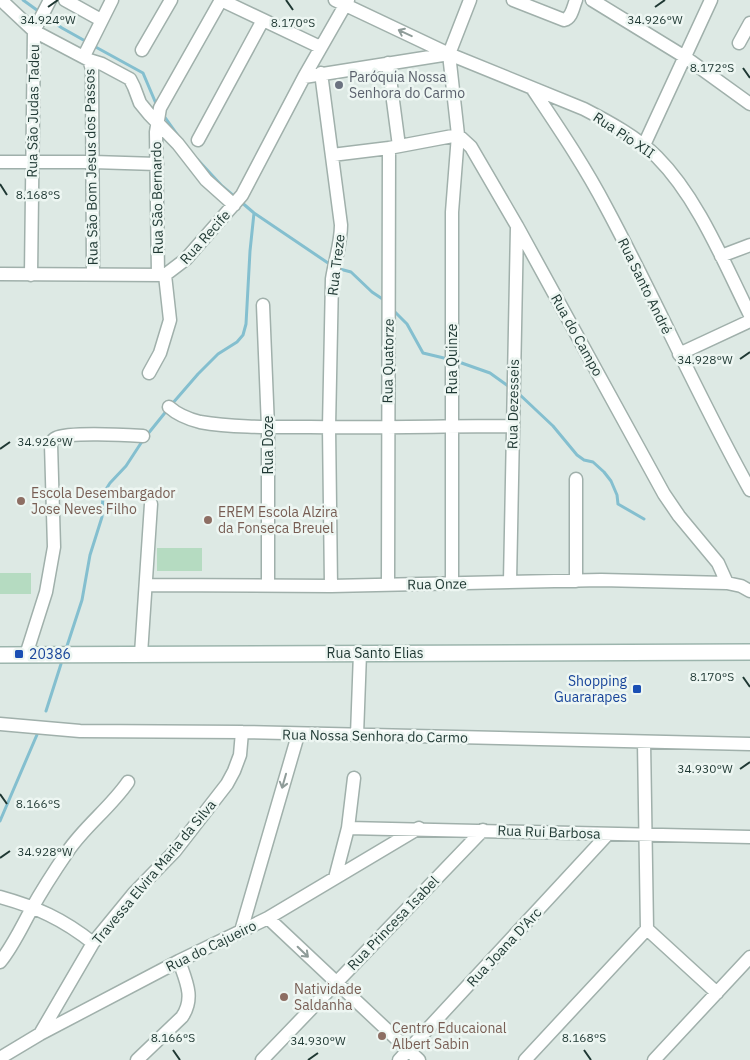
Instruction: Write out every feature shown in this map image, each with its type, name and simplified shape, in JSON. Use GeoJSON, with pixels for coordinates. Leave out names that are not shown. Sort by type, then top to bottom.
{"type":"FeatureCollection","features":[{"type":"Feature","properties":{"kind":"main road","name":"Rua Santo Elias"},"geometry":{"type":"LineString","coordinates":[[0,655],[360,652],[750,652]]}},
{"type":"Feature","properties":{"kind":"street"},"geometry":{"type":"LineString","coordinates":[[1,0],[42,15],[86,56],[130,79],[140,103],[158,116],[206,180],[237,201]]}},
{"type":"Feature","properties":{"kind":"street"},"geometry":{"type":"LineString","coordinates":[[65,0],[101,20]]}},
{"type":"Feature","properties":{"kind":"street"},"geometry":{"type":"LineString","coordinates":[[86,56],[93,37],[112,0]]}},
{"type":"Feature","properties":{"kind":"street"},"geometry":{"type":"LineString","coordinates":[[142,50],[171,0]]}},
{"type":"Feature","properties":{"kind":"street"},"geometry":{"type":"LineString","coordinates":[[158,116],[221,0],[320,47]]}},
{"type":"Feature","properties":{"kind":"street"},"geometry":{"type":"LineString","coordinates":[[332,156],[458,135],[450,54],[470,0]]}},
{"type":"Feature","properties":{"kind":"street"},"geometry":{"type":"LineString","coordinates":[[513,0],[564,20],[570,16],[576,0]]}},
{"type":"Feature","properties":{"kind":"street"},"geometry":{"type":"LineString","coordinates":[[592,0],[686,57],[750,104]]}},
{"type":"Feature","properties":{"kind":"street"},"geometry":{"type":"LineString","coordinates":[[644,145],[711,0]]}},
{"type":"Feature","properties":{"kind":"street","name":"Rua Pio XII"},"geometry":{"type":"LineString","coordinates":[[343,2],[450,54],[599,116],[644,145],[669,170],[686,192],[721,256],[750,315]]}},
{"type":"Feature","properties":{"kind":"street","name":"Rua Recife"},"geometry":{"type":"LineString","coordinates":[[162,274],[176,268],[186,259],[237,201],[343,2]]}},
{"type":"Feature","properties":{"kind":"street","name":"Rua São Judas Tadeu"},"geometry":{"type":"LineString","coordinates":[[31,275],[33,161],[42,15]]}},
{"type":"Feature","properties":{"kind":"street"},"geometry":{"type":"LineString","coordinates":[[198,140],[263,20]]}},
{"type":"Feature","properties":{"kind":"street"},"geometry":{"type":"LineString","coordinates":[[740,43],[750,23]]}},
{"type":"Feature","properties":{"kind":"street"},"geometry":{"type":"LineString","coordinates":[[304,77],[450,54]]}},
{"type":"Feature","properties":{"kind":"street","name":"Rua São Bom Jesus dos Passos"},"geometry":{"type":"LineString","coordinates":[[86,56],[92,69],[93,274]]}},
{"type":"Feature","properties":{"kind":"street","name":"Rua Quatorze"},"geometry":{"type":"LineString","coordinates":[[388,63],[394,147],[389,286],[387,428],[388,585]]}},
{"type":"Feature","properties":{"kind":"street","name":"Rua Treze"},"geometry":{"type":"LineString","coordinates":[[321,73],[341,225],[341,239],[334,263],[332,279],[329,427],[330,586]]}},
{"type":"Feature","properties":{"kind":"street","name":"Rua Santo André"},"geometry":{"type":"LineString","coordinates":[[532,88],[577,156],[606,208],[706,408],[750,490]]}},
{"type":"Feature","properties":{"kind":"street","name":"Rua São Bernardo"},"geometry":{"type":"LineString","coordinates":[[149,373],[160,353],[170,320],[162,274],[157,164],[158,116]]}},
{"type":"Feature","properties":{"kind":"street","name":"Rua do Campo"},"geometry":{"type":"LineString","coordinates":[[458,135],[471,148],[517,226],[664,494],[679,516],[718,563],[727,583]]}},
{"type":"Feature","properties":{"kind":"street","name":"Rua Quinze"},"geometry":{"type":"LineString","coordinates":[[452,583],[452,212],[458,135]]}},
{"type":"Feature","properties":{"kind":"street"},"geometry":{"type":"LineString","coordinates":[[0,162],[157,164]]}},
{"type":"Feature","properties":{"kind":"street","name":"Rua Dezesseis"},"geometry":{"type":"LineString","coordinates":[[510,582],[517,226]]}},
{"type":"Feature","properties":{"kind":"street"},"geometry":{"type":"LineString","coordinates":[[721,256],[750,245]]}},
{"type":"Feature","properties":{"kind":"street"},"geometry":{"type":"LineString","coordinates":[[0,274],[162,274]]}},
{"type":"Feature","properties":{"kind":"street","name":"Rua Doze"},"geometry":{"type":"LineString","coordinates":[[263,304],[268,427],[268,585]]}},
{"type":"Feature","properties":{"kind":"street"},"geometry":{"type":"LineString","coordinates":[[679,354],[750,321]]}},
{"type":"Feature","properties":{"kind":"street"},"geometry":{"type":"LineString","coordinates":[[170,407],[177,413],[198,421],[268,427],[512,426]]}},
{"type":"Feature","properties":{"kind":"street"},"geometry":{"type":"LineString","coordinates":[[26,655],[46,592],[54,548],[52,440],[60,437],[96,434],[143,436]]}},
{"type":"Feature","properties":{"kind":"street"},"geometry":{"type":"LineString","coordinates":[[576,479],[576,581]]}},
{"type":"Feature","properties":{"kind":"street"},"geometry":{"type":"LineString","coordinates":[[140,654],[151,504]]}},
{"type":"Feature","properties":{"kind":"street","name":"Rua Onze"},"geometry":{"type":"LineString","coordinates":[[146,585],[330,586],[576,581],[727,583]]}},
{"type":"Feature","properties":{"kind":"street"},"geometry":{"type":"LineString","coordinates":[[727,583],[741,586],[750,591]]}},
{"type":"Feature","properties":{"kind":"street"},"geometry":{"type":"LineString","coordinates":[[357,735],[360,652]]}},
{"type":"Feature","properties":{"kind":"street","name":"Rua Nossa Senhora do Carmo"},"geometry":{"type":"LineString","coordinates":[[0,724],[80,731],[242,732],[750,744]]}},
{"type":"Feature","properties":{"kind":"street","name":"Travessa Elvira Maria da Silva"},"geometry":{"type":"LineString","coordinates":[[40,1034],[93,943],[134,893],[175,850],[227,784],[240,755],[242,732]]}},
{"type":"Feature","properties":{"kind":"street"},"geometry":{"type":"LineString","coordinates":[[241,931],[298,734]]}},
{"type":"Feature","properties":{"kind":"street"},"geometry":{"type":"LineString","coordinates":[[526,1060],[647,929],[644,742]]}},
{"type":"Feature","properties":{"kind":"street"},"geometry":{"type":"LineString","coordinates":[[335,878],[348,828],[354,778]]}},
{"type":"Feature","properties":{"kind":"street"},"geometry":{"type":"LineString","coordinates":[[0,962],[8,952],[32,908],[69,850],[117,798],[128,782]]}},
{"type":"Feature","properties":{"kind":"street","name":"Rua Rui Barbosa"},"geometry":{"type":"LineString","coordinates":[[348,828],[419,828],[750,837]]}},
{"type":"Feature","properties":{"kind":"street","name":"Rua do Cajueiro"},"geometry":{"type":"LineString","coordinates":[[0,1058],[40,1034],[179,961],[268,918],[419,828]]}},
{"type":"Feature","properties":{"kind":"street","name":"Rua Princesa Isabel"},"geometry":{"type":"LineString","coordinates":[[262,1060],[483,830]]}},
{"type":"Feature","properties":{"kind":"street","name":"Rua Joana D'Arc"},"geometry":{"type":"LineString","coordinates":[[399,1060],[608,834]]}},
{"type":"Feature","properties":{"kind":"street"},"geometry":{"type":"LineString","coordinates":[[0,896],[60,920],[73,927],[93,943]]}},
{"type":"Feature","properties":{"kind":"street"},"geometry":{"type":"LineString","coordinates":[[268,918],[419,1060]]}},
{"type":"Feature","properties":{"kind":"street"},"geometry":{"type":"LineString","coordinates":[[647,929],[717,993]]}},
{"type":"Feature","properties":{"kind":"street"},"geometry":{"type":"LineString","coordinates":[[654,1060],[750,957]]}},
{"type":"Feature","properties":{"kind":"street"},"geometry":{"type":"LineString","coordinates":[[137,1060],[182,1017],[186,1010],[189,992],[179,961]]}},
{"type":"Feature","properties":{"kind":"green space"},"geometry":{"type":"Polygon","coordinates":[[[157,548],[202,548],[202,571],[157,571],[157,548]]]}},
{"type":"Feature","properties":{"kind":"green space"},"geometry":{"type":"Polygon","coordinates":[[[0,573],[31,573],[31,594],[0,594],[0,573]]]}},
{"type":"Feature","properties":{"kind":"waterway"},"geometry":{"type":"LineString","coordinates":[[23,0],[41,13]]}},
{"type":"Feature","properties":{"kind":"waterway"},"geometry":{"type":"LineString","coordinates":[[46,17],[87,42]]}},
{"type":"Feature","properties":{"kind":"waterway"},"geometry":{"type":"LineString","coordinates":[[92,45],[143,73],[157,106]]}},
{"type":"Feature","properties":{"kind":"waterway"},"geometry":{"type":"LineString","coordinates":[[164,116],[179,137]]}},
{"type":"Feature","properties":{"kind":"waterway"},"geometry":{"type":"LineString","coordinates":[[197,159],[235,197]]}},
{"type":"Feature","properties":{"kind":"waterway"},"geometry":{"type":"LineString","coordinates":[[240,201],[254,213],[331,265]]}},
{"type":"Feature","properties":{"kind":"waterway"},"geometry":{"type":"LineString","coordinates":[[172,404],[218,354],[237,342],[243,335],[246,324],[254,213]]}},
{"type":"Feature","properties":{"kind":"waterway"},"geometry":{"type":"LineString","coordinates":[[336,268],[351,272],[372,292],[384,300]]}},
{"type":"Feature","properties":{"kind":"waterway"},"geometry":{"type":"LineString","coordinates":[[393,310],[407,324],[423,353],[448,359]]}},
{"type":"Feature","properties":{"kind":"waterway"},"geometry":{"type":"LineString","coordinates":[[456,361],[490,373],[511,388]]}},
{"type":"Feature","properties":{"kind":"waterway"},"geometry":{"type":"LineString","coordinates":[[518,393],[553,426],[577,455],[584,460],[593,462],[604,472],[611,481],[617,495],[618,504],[644,519]]}},
{"type":"Feature","properties":{"kind":"waterway"},"geometry":{"type":"LineString","coordinates":[[147,435],[168,409]]}},
{"type":"Feature","properties":{"kind":"waterway"},"geometry":{"type":"LineString","coordinates":[[67,646],[82,600],[90,555],[102,517],[103,494],[110,483],[126,466],[143,440]]}},
{"type":"Feature","properties":{"kind":"waterway"},"geometry":{"type":"LineString","coordinates":[[46,711],[61,664]]}},
{"type":"Feature","properties":{"kind":"waterway"},"geometry":{"type":"LineString","coordinates":[[0,821],[39,730]]}},
{"type":"Feature","properties":{"kind":"place","name":"Paróquia Nossa Senhora do Carmo"},"geometry":{"type":"Point","coordinates":[339,85]}},
{"type":"Feature","properties":{"kind":"place","name":"Escola Desembargador Jose Neves Filho"},"geometry":{"type":"Point","coordinates":[21,501]}},
{"type":"Feature","properties":{"kind":"place","name":"EREM Escola Alzira da Fonseca Breuel"},"geometry":{"type":"Point","coordinates":[208,520]}},
{"type":"Feature","properties":{"kind":"place","name":"20386"},"geometry":{"type":"Point","coordinates":[19,654]}},
{"type":"Feature","properties":{"kind":"place","name":"Shopping Guararapes"},"geometry":{"type":"Point","coordinates":[637,689]}},
{"type":"Feature","properties":{"kind":"place","name":"Natividade Saldanha"},"geometry":{"type":"Point","coordinates":[284,997]}},
{"type":"Feature","properties":{"kind":"place","name":"Centro Educaional Albert Sabin"},"geometry":{"type":"Point","coordinates":[382,1036]}}]}
